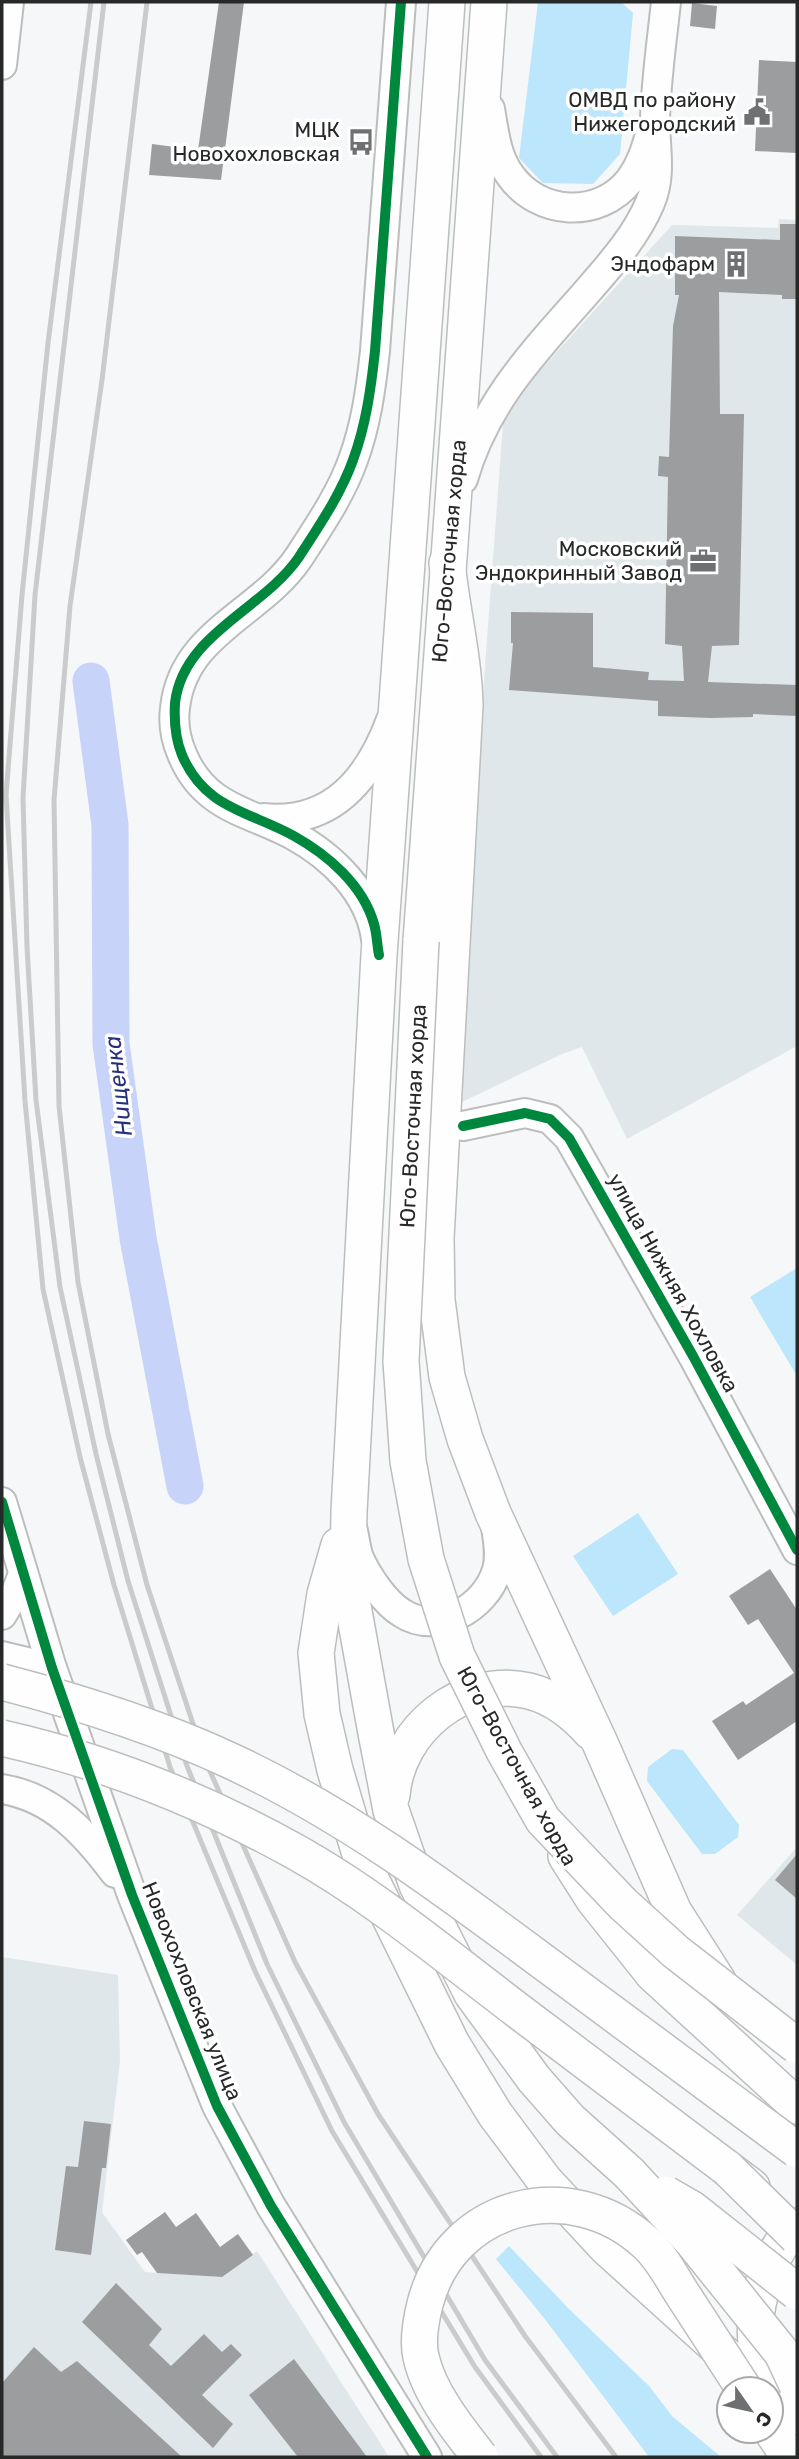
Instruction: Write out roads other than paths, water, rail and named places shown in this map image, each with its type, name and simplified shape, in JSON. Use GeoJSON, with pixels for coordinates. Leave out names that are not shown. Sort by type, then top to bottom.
{"type":"FeatureCollection","features":[{"type":"Feature","properties":{"kind":"main road","name":"Юго-Восточная хорда"},"geometry":{"type":"LineString","coordinates":[[447,2],[379,955],[349,1512],[348,1578],[391,1810],[417,1885],[472,1994],[534,2079],[570,2120],[629,2173],[692,2241],[782,2353],[786,2409]]}},
{"type":"Feature","properties":{"kind":"main road","name":"Юго-Восточная хорда"},"geometry":{"type":"LineString","coordinates":[[489,6],[421,941],[401,1361],[408,1461],[426,1559],[457,1656],[504,1751],[543,1820],[594,1899],[653,1974],[797,2106]]}},
{"type":"Feature","properties":{"kind":"main road"},"geometry":{"type":"LineString","coordinates":[[447,563],[465,705],[436,1238],[437,1300],[447,1377],[465,1439],[493,1513],[600,1742],[674,1912],[726,1993],[766,2038],[797,2065]]}},
{"type":"Feature","properties":{"kind":"main road"},"geometry":{"type":"LineString","coordinates":[[349,1512],[325,1594],[316,1653],[322,1714],[335,1770],[362,1861],[452,2044],[495,2114],[545,2181],[607,2248],[748,2375]]}},
{"type":"Feature","properties":{"kind":"main road"},"geometry":{"type":"LineString","coordinates":[[2,1682],[52,1695],[145,1727],[231,1761],[317,1807],[402,1858],[797,2150]]}},
{"type":"Feature","properties":{"kind":"main road"},"geometry":{"type":"LineString","coordinates":[[391,1810],[394,1779],[406,1748],[418,1730],[436,1713],[458,1699],[482,1691],[529,1691],[556,1702],[578,1717],[600,1742]]}},
{"type":"Feature","properties":{"kind":"main road"},"geometry":{"type":"LineString","coordinates":[[2,1738],[46,1748],[134,1776],[215,1810],[296,1852],[376,1903],[797,2220]]}},
{"type":"Feature","properties":{"kind":"main road"},"geometry":{"type":"LineString","coordinates":[[543,1820],[624,1904],[677,1952],[797,2046]]}},
{"type":"Feature","properties":{"kind":"main road"},"geometry":{"type":"LineString","coordinates":[[727,2168],[797,2237]]}},
{"type":"Feature","properties":{"kind":"main road"},"geometry":{"type":"LineString","coordinates":[[629,2173],[692,2209],[797,2292]]}},
{"type":"Feature","properties":{"kind":"main road"},"geometry":{"type":"LineString","coordinates":[[480,2457],[459,2430],[429,2381],[420,2354],[421,2321],[430,2287],[446,2258],[467,2234],[494,2217],[527,2206],[558,2205],[592,2212],[621,2225],[647,2244],[667,2270],[735,2375]]}},
{"type":"Feature","properties":{"kind":"main road"},"geometry":{"type":"LineString","coordinates":[[789,2457],[786,2409],[762,2367],[755,2344],[759,2300],[765,2273],[776,2251],[797,2226]]}},
{"type":"Feature","properties":{"kind":"street"},"geometry":{"type":"LineString","coordinates":[[2,65],[9,2]]}},
{"type":"Feature","properties":{"kind":"street"},"geometry":{"type":"LineString","coordinates":[[379,955],[374,925],[367,906],[342,872],[321,853],[293,835],[242,813],[211,795],[188,768],[176,734],[176,698],[188,664],[199,649],[258,601],[297,560],[332,504],[353,460],[368,407],[375,351],[401,2]]}},
{"type":"Feature","properties":{"kind":"street"},"geometry":{"type":"LineString","coordinates":[[452,516],[480,431],[498,398],[524,363],[624,249],[640,225],[652,199],[659,170],[655,118],[666,2]]}},
{"type":"Feature","properties":{"kind":"street"},"geometry":{"type":"LineString","coordinates":[[485,77],[499,156],[509,175],[535,199],[554,206],[572,209],[592,205],[610,197],[628,183],[641,164],[655,118]]}},
{"type":"Feature","properties":{"kind":"street"},"geometry":{"type":"LineString","coordinates":[[242,813],[277,820],[313,814],[329,806],[357,783],[383,742],[395,711]]}},
{"type":"Feature","properties":{"kind":"street","name":"улица Нижняя Хохловка"},"geometry":{"type":"LineString","coordinates":[[463,1126],[525,1113],[550,1119],[569,1138],[693,1356],[797,1547]]}},
{"type":"Feature","properties":{"kind":"street","name":"Новохохловская улица"},"geometry":{"type":"LineString","coordinates":[[2,1502],[52,1668],[132,1895],[217,2106],[271,2206],[427,2457]]}},
{"type":"Feature","properties":{"kind":"street"},"geometry":{"type":"LineString","coordinates":[[349,1512],[359,1558],[388,1601],[409,1618],[428,1621],[446,1619],[465,1612],[489,1586],[497,1570],[499,1550],[493,1513]]}},
{"type":"Feature","properties":{"kind":"street"},"geometry":{"type":"LineString","coordinates":[[2,1615],[23,1574]]}},
{"type":"Feature","properties":{"kind":"street"},"geometry":{"type":"LineString","coordinates":[[2,1656],[52,1668]]}},
{"type":"Feature","properties":{"kind":"street"},"geometry":{"type":"LineString","coordinates":[[2,1789],[45,1805],[68,1820],[89,1838],[132,1895]]}},
{"type":"Feature","properties":{"kind":"waterway","name":"Нищенка"},"geometry":{"type":"LineString","coordinates":[[91,681],[110,825],[111,1044],[138,1238],[185,1486]]}},
{"type":"Feature","properties":{"kind":"railway"},"geometry":{"type":"LineString","coordinates":[[91,2],[48,343],[22,595],[6,795],[25,1101],[43,1289],[80,1457],[114,1585],[170,1767],[255,1971],[332,2131],[475,2367],[541,2457]]}},
{"type":"Feature","properties":{"kind":"railway"},"geometry":{"type":"LineString","coordinates":[[104,2],[35,595],[23,798],[27,947],[36,1100],[60,1287],[96,1454],[128,1581],[187,1766],[267,1964],[344,2122],[485,2360],[557,2457]]}},
{"type":"Feature","properties":{"kind":"railway"},"geometry":{"type":"LineString","coordinates":[[147,2],[102,380],[70,606],[54,800],[59,1106],[78,1282],[108,1434],[147,1585],[205,1760],[295,1962],[378,2114],[525,2336],[616,2457]]}},
{"type":"Feature","properties":{"kind":"place","name":"ОМВД по району Нижегородский"},"geometry":{"type":"Point","coordinates":[757,112]}},
{"type":"Feature","properties":{"kind":"place","name":"МЦК Новохохловская"},"geometry":{"type":"Point","coordinates":[361,142]}},
{"type":"Feature","properties":{"kind":"place","name":"Эндофарм"},"geometry":{"type":"Point","coordinates":[736,264]}},
{"type":"Feature","properties":{"kind":"place","name":"Московский Эндокринный Завод"},"geometry":{"type":"Point","coordinates":[703,561]}}]}
